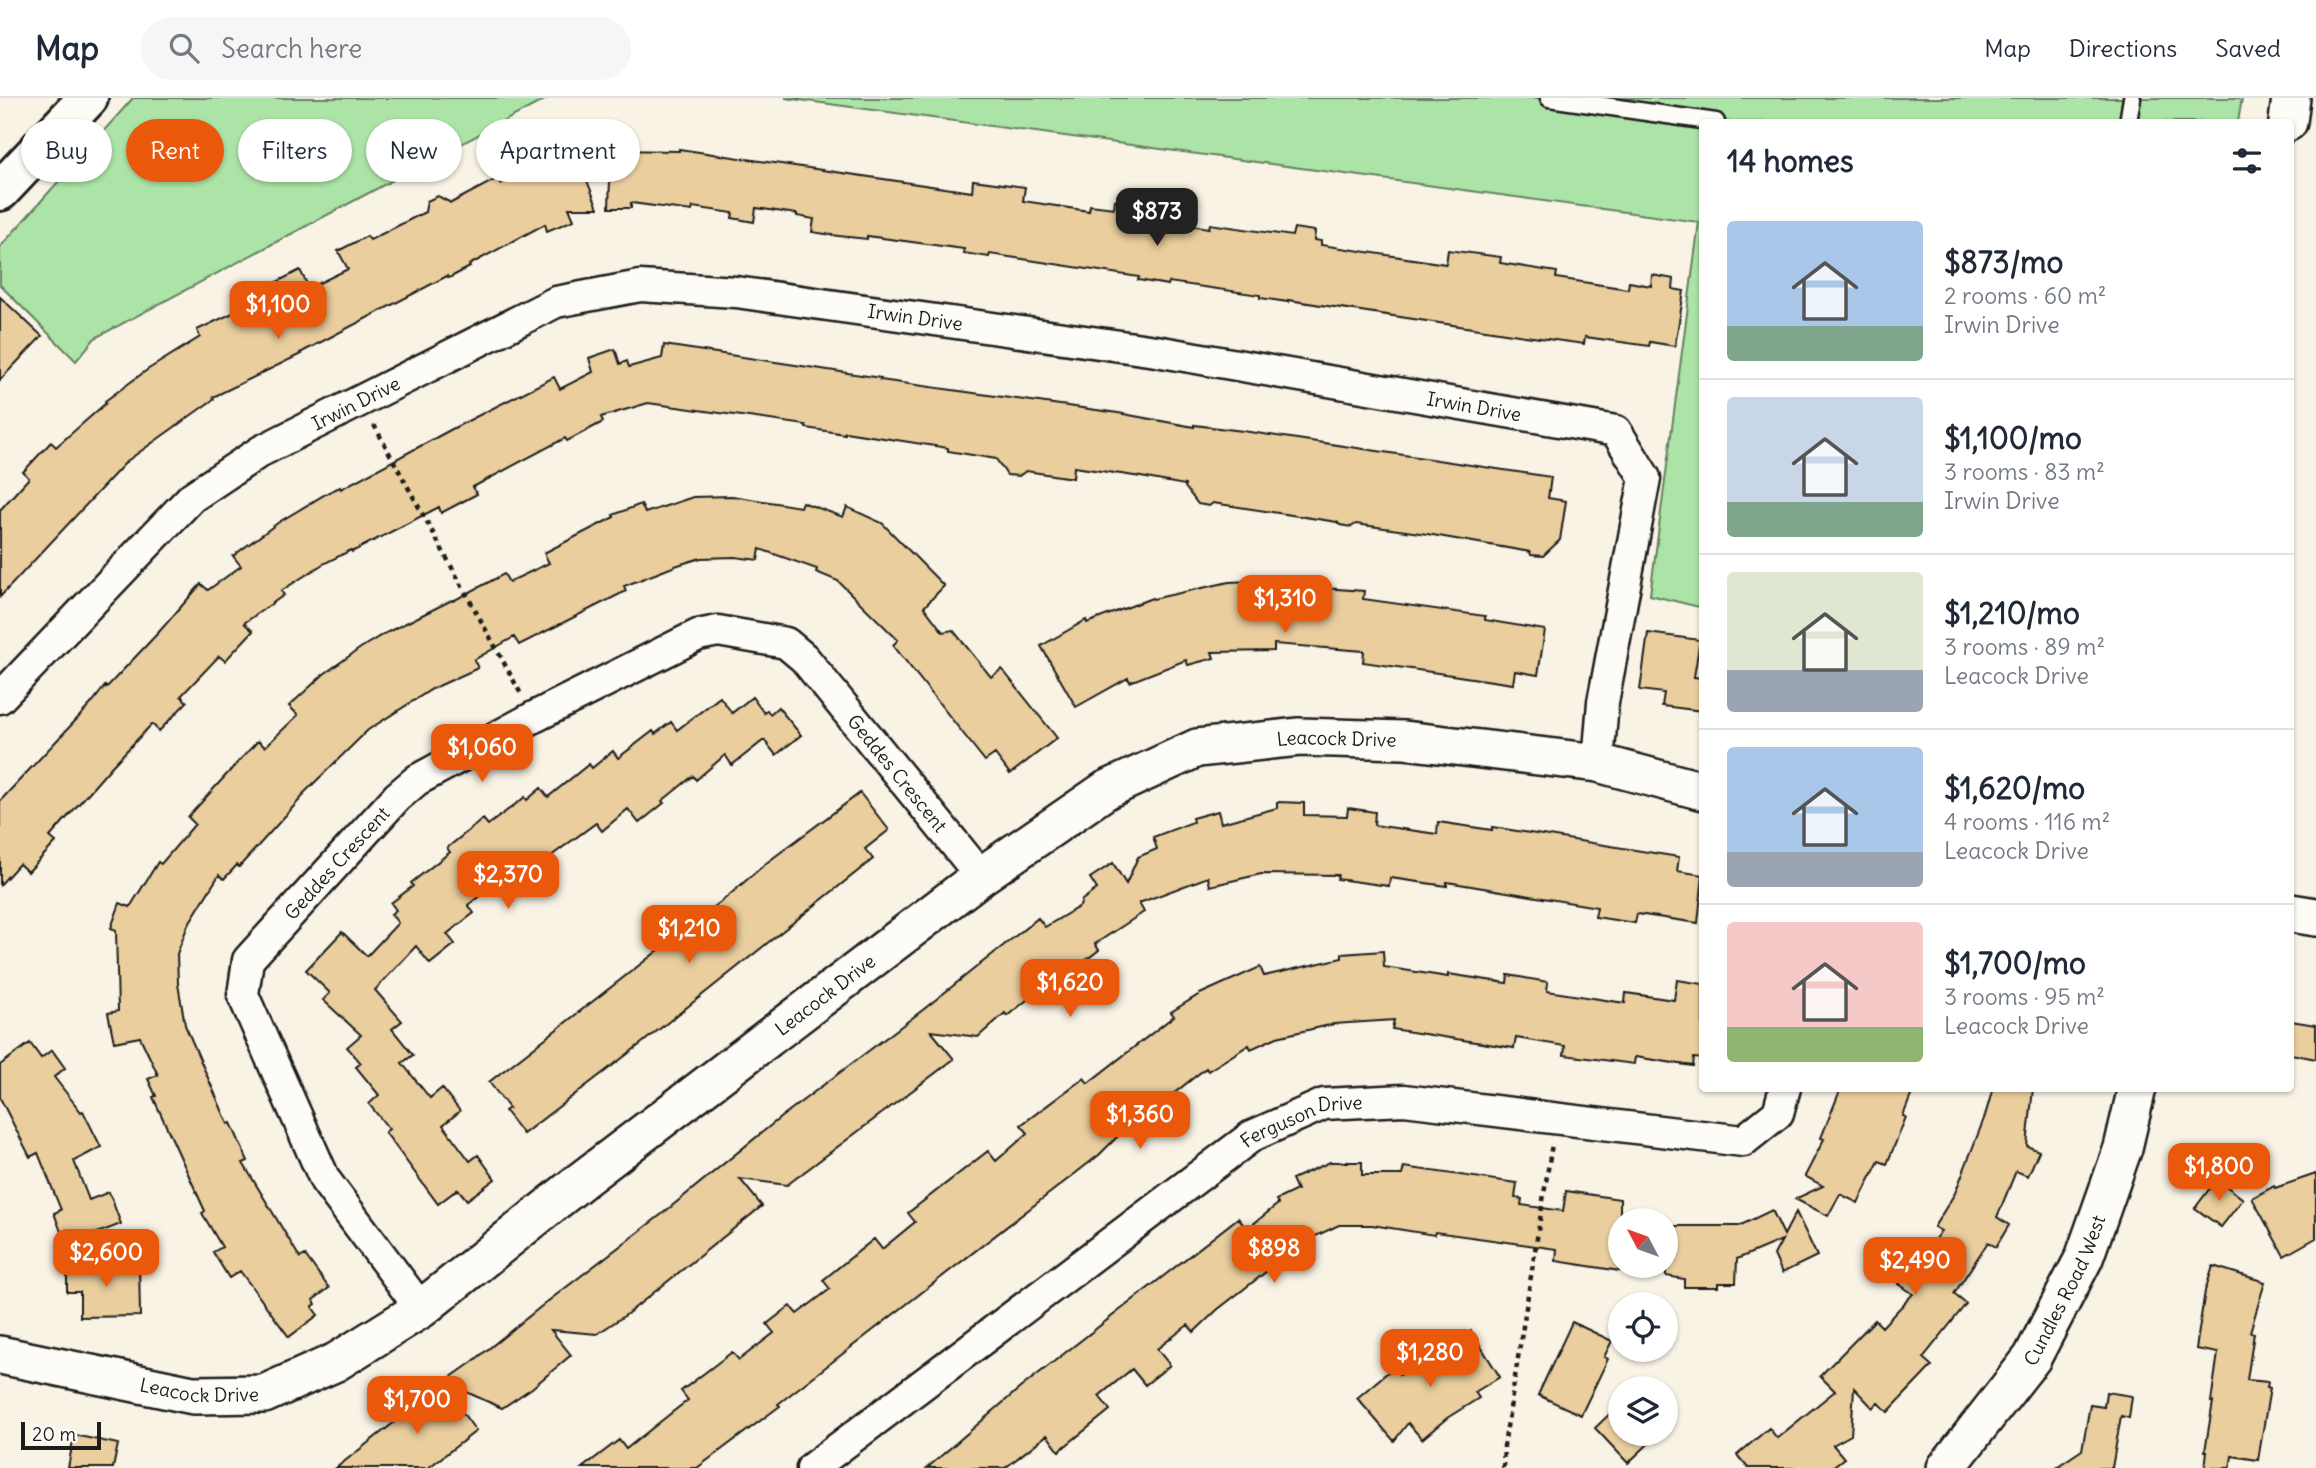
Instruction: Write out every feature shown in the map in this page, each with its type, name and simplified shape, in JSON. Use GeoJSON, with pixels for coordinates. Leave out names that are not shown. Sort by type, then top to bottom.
{"type":"FeatureCollection","features":[{"type":"Feature","properties":{"kind":"main road"},"geometry":{"type":"LineString","coordinates":[[0,191],[88,98]]}},
{"type":"Feature","properties":{"kind":"street"},"geometry":{"type":"LineString","coordinates":[[2288,119],[2291,98]]}},
{"type":"Feature","properties":{"kind":"street","name":"Irwin Drive"},"geometry":{"type":"LineString","coordinates":[[0,698],[192,497],[261,451],[556,302],[640,286],[736,292],[1156,351],[1616,431],[1645,478],[1603,702],[1598,763]]}},
{"type":"Feature","properties":{"kind":"street","name":"Geddes Crescent"},"geometry":{"type":"LineString","coordinates":[[421,1309],[325,1180],[243,995],[248,960],[417,780],[534,717],[698,635],[718,631],[786,643],[804,658],[981,876]]}},
{"type":"Feature","properties":{"kind":"street","name":"Leacock Drive"},"geometry":{"type":"LineString","coordinates":[[0,1355],[193,1395],[264,1394],[335,1362],[421,1309],[582,1180],[981,876],[1106,790],[1197,748],[1299,737],[1404,740],[1598,763],[1699,790]]}},
{"type":"Feature","properties":{"kind":"street"},"geometry":{"type":"LineString","coordinates":[[2294,913],[2316,917]]}},
{"type":"Feature","properties":{"kind":"street","name":"Ferguson Drive"},"geometry":{"type":"LineString","coordinates":[[812,1468],[1252,1136],[1324,1104],[1404,1100],[1743,1141],[1778,1114],[1784,1092]]}},
{"type":"Feature","properties":{"kind":"street","name":"Cundles Road West"},"geometry":{"type":"LineString","coordinates":[[1946,1468],[2032,1358],[2084,1258],[2123,1149],[2136,1092]]}},
{"type":"Feature","properties":{"kind":"lane"},"geometry":{"type":"LineString","coordinates":[[1549,98],[1699,120]]}},
{"type":"Feature","properties":{"kind":"lane"},"geometry":{"type":"LineString","coordinates":[[2128,119],[2132,98]]}},
{"type":"Feature","properties":{"kind":"path"},"geometry":{"type":"LineString","coordinates":[[360,400],[534,717]]}},
{"type":"Feature","properties":{"kind":"path"},"geometry":{"type":"LineString","coordinates":[[1503,1468],[1504,1446],[1556,1118]]}},
{"type":"Feature","properties":{"kind":"green space"},"geometry":{"type":"Polygon","coordinates":[[[133,98],[548,98],[508,119],[476,119],[476,136],[462,144],[462,119],[366,119],[366,182],[389,182],[95,338],[76,361],[0,285],[0,247],[58,182],[112,182],[112,122],[133,98]]]}},
{"type":"Feature","properties":{"kind":"green space"},"geometry":{"type":"Polygon","coordinates":[[[785,98],[2242,98],[2238,119],[1699,119],[1699,222],[785,98]]]}},
{"type":"Feature","properties":{"kind":"green space"},"geometry":{"type":"Polygon","coordinates":[[[1699,222],[1699,607],[1650,595],[1699,222]]]}},
{"type":"Feature","properties":{"kind":"building"},"geometry":{"type":"Polygon","coordinates":[[[640,150],[679,151],[972,192],[973,180],[1025,187],[1023,201],[1089,211],[1090,205],[1114,208],[1115,200],[1135,203],[1134,213],[1142,214],[1142,217],[1209,228],[1210,224],[1292,236],[1294,228],[1315,231],[1314,240],[1321,241],[1321,245],[1446,264],[1448,250],[1501,257],[1500,263],[1557,272],[1556,278],[1628,289],[1629,282],[1651,286],[1652,275],[1674,279],[1673,289],[1684,291],[1675,346],[1650,342],[1649,346],[1585,337],[1584,344],[1260,298],[1260,295],[1169,282],[1168,285],[1138,280],[1139,277],[990,254],[989,257],[963,253],[964,249],[867,236],[867,239],[812,232],[814,219],[756,208],[754,222],[732,218],[733,213],[693,207],[692,211],[631,203],[631,208],[609,208],[610,182],[640,182],[640,150]]]}},
{"type":"Feature","properties":{"kind":"building"},"geometry":{"type":"Polygon","coordinates":[[[490,182],[588,182],[598,208],[569,208],[574,220],[547,231],[545,224],[449,278],[447,276],[301,354],[213,397],[214,399],[127,461],[0,597],[0,510],[29,478],[23,472],[51,442],[56,447],[106,403],[105,401],[147,370],[200,337],[197,330],[275,293],[271,285],[300,270],[309,288],[348,269],[338,251],[367,236],[370,240],[425,212],[427,201],[438,196],[451,203],[490,182]]]}},
{"type":"Feature","properties":{"kind":"building"},"geometry":{"type":"Polygon","coordinates":[[[0,297],[42,336],[0,380],[0,297]]]}},
{"type":"Feature","properties":{"kind":"building"},"geometry":{"type":"Polygon","coordinates":[[[664,345],[881,378],[880,380],[1118,413],[1194,427],[1243,431],[1551,477],[1548,498],[1566,501],[1560,540],[1543,556],[1531,555],[1530,552],[1427,534],[1356,524],[1351,527],[1337,522],[1213,503],[1209,506],[1198,504],[1185,485],[1141,477],[1074,467],[1073,478],[1026,471],[1019,476],[1007,475],[996,459],[948,451],[948,448],[648,403],[601,417],[603,422],[567,441],[565,438],[473,487],[477,494],[441,513],[439,507],[352,552],[351,550],[281,591],[284,595],[244,623],[253,631],[225,661],[219,656],[181,696],[187,702],[159,731],[152,724],[112,766],[50,837],[56,842],[28,872],[19,864],[0,885],[0,801],[201,584],[208,590],[241,566],[233,556],[279,522],[329,492],[340,487],[341,489],[452,429],[554,377],[560,389],[593,372],[589,358],[615,349],[620,364],[627,361],[629,367],[662,358],[664,345]]]}},
{"type":"Feature","properties":{"kind":"building"},"geometry":{"type":"Polygon","coordinates":[[[732,496],[800,507],[802,502],[843,517],[847,507],[882,523],[944,586],[924,607],[943,632],[953,630],[991,677],[1002,669],[1057,738],[1010,774],[995,754],[985,761],[893,645],[898,640],[838,581],[816,572],[817,569],[760,549],[758,560],[735,557],[701,558],[624,586],[626,591],[519,645],[514,637],[474,660],[478,668],[432,689],[368,730],[303,794],[239,867],[237,865],[224,879],[219,875],[188,925],[177,954],[178,984],[185,1025],[228,1124],[231,1123],[248,1161],[243,1163],[300,1258],[305,1255],[329,1288],[313,1300],[316,1304],[312,1307],[318,1315],[289,1337],[240,1271],[229,1278],[213,1252],[222,1247],[202,1213],[205,1211],[153,1097],[156,1096],[148,1079],[158,1075],[140,1037],[114,1042],[108,1013],[118,1011],[116,930],[111,928],[120,903],[130,907],[158,862],[161,864],[195,824],[188,817],[238,762],[258,741],[265,747],[298,715],[289,706],[324,674],[362,647],[504,574],[509,582],[549,563],[544,553],[614,517],[613,515],[641,504],[645,513],[693,497],[732,496]]]}},
{"type":"Feature","properties":{"kind":"building"},"geometry":{"type":"Polygon","coordinates":[[[1296,579],[1296,586],[1364,591],[1363,599],[1485,616],[1485,620],[1545,630],[1538,675],[1515,671],[1513,684],[1363,662],[1364,651],[1274,644],[1274,651],[1212,652],[1214,658],[1188,665],[1186,660],[1130,682],[1128,678],[1076,707],[1041,646],[1086,620],[1087,623],[1152,598],[1229,582],[1296,579]]]}},
{"type":"Feature","properties":{"kind":"building"},"geometry":{"type":"Polygon","coordinates":[[[1648,633],[1699,640],[1694,677],[1699,678],[1699,711],[1662,706],[1664,693],[1640,690],[1648,633]]]}},
{"type":"Feature","properties":{"kind":"building"},"geometry":{"type":"Polygon","coordinates":[[[720,697],[732,713],[752,697],[764,713],[767,710],[770,714],[778,707],[801,735],[776,755],[764,740],[732,765],[725,755],[696,780],[693,776],[639,823],[628,809],[602,831],[596,823],[509,890],[501,880],[468,905],[474,913],[447,934],[455,944],[430,964],[416,946],[375,990],[402,1021],[392,1029],[413,1055],[402,1063],[430,1098],[442,1088],[460,1111],[443,1125],[470,1161],[478,1155],[495,1179],[467,1200],[458,1189],[438,1204],[385,1132],[389,1129],[369,1104],[379,1095],[356,1067],[361,1063],[347,1047],[361,1035],[323,1000],[330,993],[306,970],[342,932],[367,956],[398,923],[391,914],[396,910],[391,903],[450,852],[447,848],[483,819],[488,825],[541,788],[548,797],[589,764],[592,768],[613,751],[618,758],[653,731],[655,734],[671,722],[677,730],[720,697]]]}},
{"type":"Feature","properties":{"kind":"building"},"geometry":{"type":"Polygon","coordinates":[[[860,793],[889,830],[865,849],[873,859],[523,1134],[505,1111],[509,1108],[489,1082],[727,897],[765,864],[860,793]]]}},
{"type":"Feature","properties":{"kind":"building"},"geometry":{"type":"Polygon","coordinates":[[[1277,802],[1304,803],[1304,815],[1347,816],[1348,808],[1375,812],[1374,825],[1437,834],[1438,822],[1492,830],[1492,827],[1679,857],[1677,871],[1699,874],[1698,923],[1637,914],[1635,923],[1595,917],[1597,907],[1447,882],[1447,886],[1390,878],[1389,886],[1337,879],[1338,875],[1261,874],[1210,886],[1208,877],[1139,903],[1144,912],[1095,944],[1099,950],[1059,981],[1056,977],[1007,1016],[1005,1013],[978,1037],[931,1031],[954,1059],[787,1185],[740,1179],[762,1206],[627,1314],[597,1334],[551,1330],[571,1355],[532,1388],[502,1408],[444,1382],[1038,918],[1045,927],[1080,906],[1082,900],[1097,889],[1090,878],[1113,863],[1126,884],[1138,857],[1157,849],[1153,837],[1193,822],[1192,818],[1218,811],[1221,823],[1277,808],[1277,802]]]}},
{"type":"Feature","properties":{"kind":"building"},"geometry":{"type":"Polygon","coordinates":[[[1383,951],[1384,967],[1507,983],[1508,975],[1548,982],[1547,991],[1625,1003],[1626,993],[1674,1000],[1677,980],[1699,983],[1699,1059],[1694,1058],[1693,1066],[1635,1057],[1634,1064],[1564,1055],[1565,1046],[1516,1038],[1514,1048],[1392,1029],[1394,1020],[1334,1024],[1277,1037],[1251,1049],[1249,1045],[1208,1071],[1206,1068],[1130,1128],[1129,1125],[1099,1155],[697,1468],[582,1468],[619,1440],[626,1449],[688,1400],[681,1391],[732,1352],[739,1360],[774,1333],[767,1324],[790,1306],[797,1314],[830,1289],[823,1280],[874,1239],[882,1249],[915,1222],[908,1213],[988,1151],[996,1161],[1028,1133],[1021,1125],[1084,1078],[1088,1083],[1174,1016],[1171,1012],[1200,994],[1260,967],[1264,976],[1342,958],[1342,954],[1383,951]]]}},
{"type":"Feature","properties":{"kind":"building"},"geometry":{"type":"Polygon","coordinates":[[[2294,1021],[2316,1025],[2316,1059],[2294,1055],[2294,1021]]]}},
{"type":"Feature","properties":{"kind":"building"},"geometry":{"type":"Polygon","coordinates":[[[30,1043],[41,1058],[52,1050],[65,1068],[54,1077],[81,1112],[83,1111],[101,1147],[74,1161],[89,1200],[109,1192],[121,1224],[66,1245],[54,1213],[61,1210],[38,1153],[30,1157],[0,1098],[0,1065],[30,1043]]]}},
{"type":"Feature","properties":{"kind":"building"},"geometry":{"type":"Polygon","coordinates":[[[1839,1092],[1912,1092],[1903,1116],[1906,1117],[1887,1164],[1879,1161],[1858,1203],[1840,1194],[1828,1216],[1795,1199],[1823,1186],[1805,1176],[1824,1139],[1821,1138],[1839,1092]]]}},
{"type":"Feature","properties":{"kind":"building"},"geometry":{"type":"Polygon","coordinates":[[[1992,1092],[2033,1092],[2027,1146],[2039,1151],[2028,1176],[2016,1171],[1997,1217],[2009,1225],[1996,1247],[1988,1242],[1954,1294],[1966,1304],[1923,1358],[1932,1366],[1888,1412],[1878,1403],[1873,1408],[1854,1388],[1851,1435],[1833,1445],[1844,1458],[1831,1468],[1748,1468],[1737,1455],[1769,1428],[1777,1438],[1835,1391],[1820,1376],[1875,1320],[1882,1327],[1913,1294],[1899,1284],[1941,1231],[1934,1227],[1955,1193],[1992,1092]]]}},
{"type":"Feature","properties":{"kind":"building"},"geometry":{"type":"Polygon","coordinates":[[[1330,1162],[1362,1162],[1362,1175],[1402,1175],[1404,1167],[1517,1183],[1515,1198],[1522,1199],[1521,1205],[1563,1211],[1566,1191],[1620,1199],[1620,1208],[1608,1208],[1608,1269],[1556,1261],[1557,1249],[1372,1225],[1339,1225],[1307,1240],[1217,1310],[1194,1332],[1188,1325],[1157,1349],[1170,1365],[1145,1385],[1132,1369],[1099,1396],[1110,1410],[1059,1451],[1047,1435],[1005,1468],[927,1468],[1020,1388],[1238,1218],[1247,1229],[1278,1204],[1276,1200],[1297,1190],[1292,1179],[1330,1162]]]}},
{"type":"Feature","properties":{"kind":"building"},"geometry":{"type":"Polygon","coordinates":[[[2316,1174],[2316,1238],[2284,1256],[2252,1198],[2274,1186],[2275,1188],[2316,1174]]]}},
{"type":"Feature","properties":{"kind":"building"},"geometry":{"type":"Polygon","coordinates":[[[2217,1179],[2243,1199],[2221,1227],[2195,1208],[2217,1179]]]}},
{"type":"Feature","properties":{"kind":"building"},"geometry":{"type":"Polygon","coordinates":[[[1772,1210],[1784,1235],[1796,1212],[1817,1256],[1782,1273],[1774,1255],[1782,1240],[1737,1259],[1736,1283],[1718,1283],[1718,1287],[1684,1287],[1684,1279],[1678,1278],[1678,1226],[1739,1226],[1772,1210]]]}},
{"type":"Feature","properties":{"kind":"building"},"geometry":{"type":"Polygon","coordinates":[[[139,1263],[140,1316],[80,1317],[80,1292],[67,1292],[67,1264],[139,1263]]]}},
{"type":"Feature","properties":{"kind":"building"},"geometry":{"type":"Polygon","coordinates":[[[2213,1266],[2265,1282],[2250,1332],[2254,1333],[2247,1380],[2268,1382],[2267,1387],[2270,1388],[2258,1460],[2232,1456],[2230,1468],[2205,1468],[2218,1353],[2196,1349],[2205,1291],[2213,1266]]]}},
{"type":"Feature","properties":{"kind":"building"},"geometry":{"type":"Polygon","coordinates":[[[1572,1322],[1608,1339],[1608,1349],[1604,1357],[1608,1359],[1581,1415],[1538,1395],[1572,1322]]]}},
{"type":"Feature","properties":{"kind":"building"},"geometry":{"type":"Polygon","coordinates":[[[1471,1331],[1500,1377],[1475,1392],[1479,1398],[1447,1418],[1422,1439],[1408,1423],[1394,1441],[1357,1398],[1394,1367],[1400,1375],[1471,1331]]]}},
{"type":"Feature","properties":{"kind":"building"},"geometry":{"type":"Polygon","coordinates":[[[442,1385],[476,1431],[428,1468],[336,1468],[442,1385]]]}},
{"type":"Feature","properties":{"kind":"building"},"geometry":{"type":"Polygon","coordinates":[[[2106,1392],[2132,1396],[2129,1418],[2121,1416],[2112,1468],[2055,1468],[2082,1450],[2090,1405],[2104,1407],[2106,1392]]]}},
{"type":"Feature","properties":{"kind":"building"},"geometry":{"type":"Polygon","coordinates":[[[1608,1416],[1608,1442],[1595,1428],[1608,1416]]]}},
{"type":"Feature","properties":{"kind":"building"},"geometry":{"type":"Polygon","coordinates":[[[74,1435],[118,1444],[113,1468],[68,1468],[74,1435]]]}},
{"type":"Feature","properties":{"kind":"building"},"geometry":{"type":"Polygon","coordinates":[[[1612,1446],[1646,1446],[1628,1463],[1612,1446]]]}}]}
